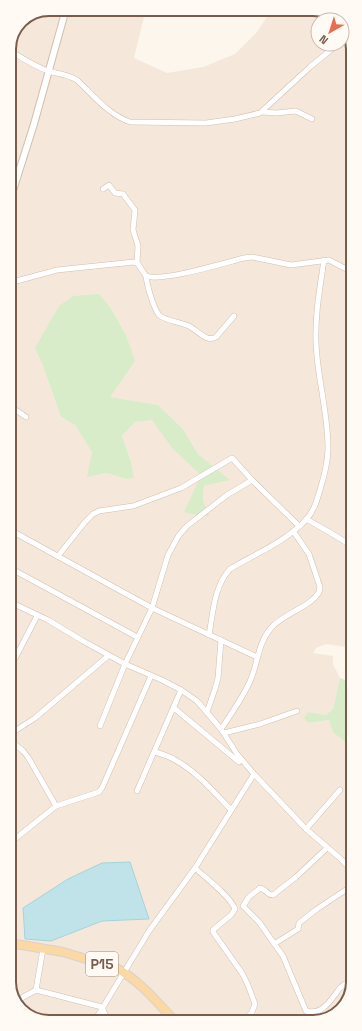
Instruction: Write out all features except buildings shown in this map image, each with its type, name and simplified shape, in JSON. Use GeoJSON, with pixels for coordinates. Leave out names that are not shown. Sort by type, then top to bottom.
{"type":"FeatureCollection","features":[{"type":"Feature","properties":{"kind":"main road","name":"P15"},"geometry":{"type":"LineString","coordinates":[[16,944],[74,955],[116,968],[142,987],[169,1015]]}},
{"type":"Feature","properties":{"kind":"street"},"geometry":{"type":"LineString","coordinates":[[16,183],[64,16]]}},
{"type":"Feature","properties":{"kind":"street"},"geometry":{"type":"LineString","coordinates":[[262,112],[328,52]]}},
{"type":"Feature","properties":{"kind":"street"},"geometry":{"type":"LineString","coordinates":[[16,54],[34,66],[49,72],[70,76],[77,80],[114,114],[130,122],[206,123],[235,119],[262,112],[296,112],[312,119]]}},
{"type":"Feature","properties":{"kind":"street"},"geometry":{"type":"LineString","coordinates":[[103,188],[109,185],[115,193],[123,194],[135,210],[133,230],[138,246],[136,263],[146,276],[146,283],[159,314],[165,318],[189,325],[208,339],[213,339],[216,337],[234,316]]}},
{"type":"Feature","properties":{"kind":"street"},"geometry":{"type":"LineString","coordinates":[[146,276],[156,278],[173,275],[252,257],[291,265],[324,260],[332,261],[346,269]]}},
{"type":"Feature","properties":{"kind":"street"},"geometry":{"type":"LineString","coordinates":[[209,635],[219,585],[225,574],[230,569],[273,545],[293,531],[312,512],[317,501],[323,481],[328,449],[316,342],[316,311],[324,260]]}},
{"type":"Feature","properties":{"kind":"street"},"geometry":{"type":"LineString","coordinates":[[16,281],[57,270],[136,263]]}},
{"type":"Feature","properties":{"kind":"street"},"geometry":{"type":"LineString","coordinates":[[16,410],[26,417]]}},
{"type":"Feature","properties":{"kind":"street"},"geometry":{"type":"LineString","coordinates":[[58,556],[93,514],[99,511],[133,506],[176,490],[230,458],[234,459],[252,480],[299,526]]}},
{"type":"Feature","properties":{"kind":"street"},"geometry":{"type":"LineString","coordinates":[[100,726],[125,664],[152,608],[168,555],[179,536],[187,526],[227,495],[252,480]]}},
{"type":"Feature","properties":{"kind":"street"},"geometry":{"type":"LineString","coordinates":[[306,519],[346,542]]}},
{"type":"Feature","properties":{"kind":"street"},"geometry":{"type":"LineString","coordinates":[[223,731],[250,680],[256,657],[271,628],[276,622],[312,600],[320,592],[320,587],[309,554],[293,531]]}},
{"type":"Feature","properties":{"kind":"street"},"geometry":{"type":"LineString","coordinates":[[16,533],[152,608],[256,657]]}},
{"type":"Feature","properties":{"kind":"street"},"geometry":{"type":"LineString","coordinates":[[16,571],[137,637]]}},
{"type":"Feature","properties":{"kind":"street"},"geometry":{"type":"LineString","coordinates":[[16,605],[48,620],[108,656],[181,690],[197,701],[223,731],[234,751],[254,774],[306,829],[346,865]]}},
{"type":"Feature","properties":{"kind":"street"},"geometry":{"type":"LineString","coordinates":[[16,656],[37,616]]}},
{"type":"Feature","properties":{"kind":"street"},"geometry":{"type":"LineString","coordinates":[[207,712],[216,689],[221,640]]}},
{"type":"Feature","properties":{"kind":"street"},"geometry":{"type":"LineString","coordinates":[[16,730],[35,718],[108,656]]}},
{"type":"Feature","properties":{"kind":"street"},"geometry":{"type":"LineString","coordinates":[[16,838],[56,806],[99,792],[151,676]]}},
{"type":"Feature","properties":{"kind":"street"},"geometry":{"type":"LineString","coordinates":[[137,791],[181,690]]}},
{"type":"Feature","properties":{"kind":"street"},"geometry":{"type":"LineString","coordinates":[[174,708],[239,762]]}},
{"type":"Feature","properties":{"kind":"street"},"geometry":{"type":"LineString","coordinates":[[223,731],[260,724],[297,712]]}},
{"type":"Feature","properties":{"kind":"street"},"geometry":{"type":"LineString","coordinates":[[16,745],[28,757],[56,806]]}},
{"type":"Feature","properties":{"kind":"street"},"geometry":{"type":"LineString","coordinates":[[155,752],[170,757],[182,764],[218,796],[231,810]]}},
{"type":"Feature","properties":{"kind":"street"},"geometry":{"type":"LineString","coordinates":[[98,1015],[156,921],[195,868],[254,774]]}},
{"type":"Feature","properties":{"kind":"street"},"geometry":{"type":"LineString","coordinates":[[306,829],[340,790]]}},
{"type":"Feature","properties":{"kind":"street"},"geometry":{"type":"LineString","coordinates":[[326,848],[310,864],[273,895],[270,895],[264,889],[260,888],[243,903],[243,907],[259,922],[286,961],[306,1011],[314,1011],[330,1003],[346,984]]}},
{"type":"Feature","properties":{"kind":"street"},"geometry":{"type":"LineString","coordinates":[[195,868],[226,897],[235,909],[231,915],[213,930],[213,932],[242,973],[248,985],[255,1004],[249,1015]]}},
{"type":"Feature","properties":{"kind":"street"},"geometry":{"type":"LineString","coordinates":[[274,944],[298,929],[299,923],[346,890]]}},
{"type":"Feature","properties":{"kind":"street"},"geometry":{"type":"LineString","coordinates":[[36,990],[43,949]]}},
{"type":"Feature","properties":{"kind":"street"},"geometry":{"type":"LineString","coordinates":[[21,998],[36,990],[102,1007]]}},
{"type":"Feature","properties":{"kind":"street"},"geometry":{"type":"LineString","coordinates":[[102,1007],[105,1015]]}},
{"type":"Feature","properties":{"kind":"shaded area"},"geometry":{"type":"Polygon","coordinates":[[[49,16],[144,16],[134,58],[167,73],[203,67],[235,54],[257,32],[267,16],[310,16],[310,52],[346,52],[346,647],[326,644],[316,648],[313,653],[333,656],[333,664],[340,678],[333,709],[326,715],[308,712],[309,723],[329,720],[346,741],[346,986],[343,997],[336,1005],[322,1014],[313,1015],[47,1015],[36,1012],[24,1004],[17,991],[16,982],[16,49],[19,36],[22,31],[36,19],[49,16]],[[112,310],[42,363],[61,417],[75,425],[106,473],[127,479],[131,462],[122,436],[135,422],[152,419],[172,448],[202,475],[203,501],[204,486],[229,480],[198,454],[183,429],[158,405],[109,397],[134,361],[126,335],[112,310]],[[130,862],[102,863],[68,879],[23,908],[25,939],[51,941],[102,921],[149,919],[130,862]]]}},
{"type":"Feature","properties":{"kind":"green space"},"geometry":{"type":"Polygon","coordinates":[[[99,294],[112,310],[126,335],[135,361],[110,397],[158,405],[183,429],[198,454],[230,480],[204,486],[203,501],[209,516],[200,516],[184,512],[201,475],[172,448],[152,420],[135,422],[122,436],[131,462],[134,478],[127,479],[106,473],[87,477],[92,452],[75,425],[61,417],[42,363],[35,348],[59,306],[73,296],[99,294]]]}},
{"type":"Feature","properties":{"kind":"green space"},"geometry":{"type":"Polygon","coordinates":[[[340,678],[346,680],[346,743],[333,732],[329,720],[309,723],[304,718],[308,712],[326,715],[333,709],[340,678]]]}},
{"type":"Feature","properties":{"kind":"water"},"geometry":{"type":"Polygon","coordinates":[[[130,862],[149,919],[102,921],[51,941],[25,939],[23,908],[68,879],[102,863],[130,862]]]}}]}
